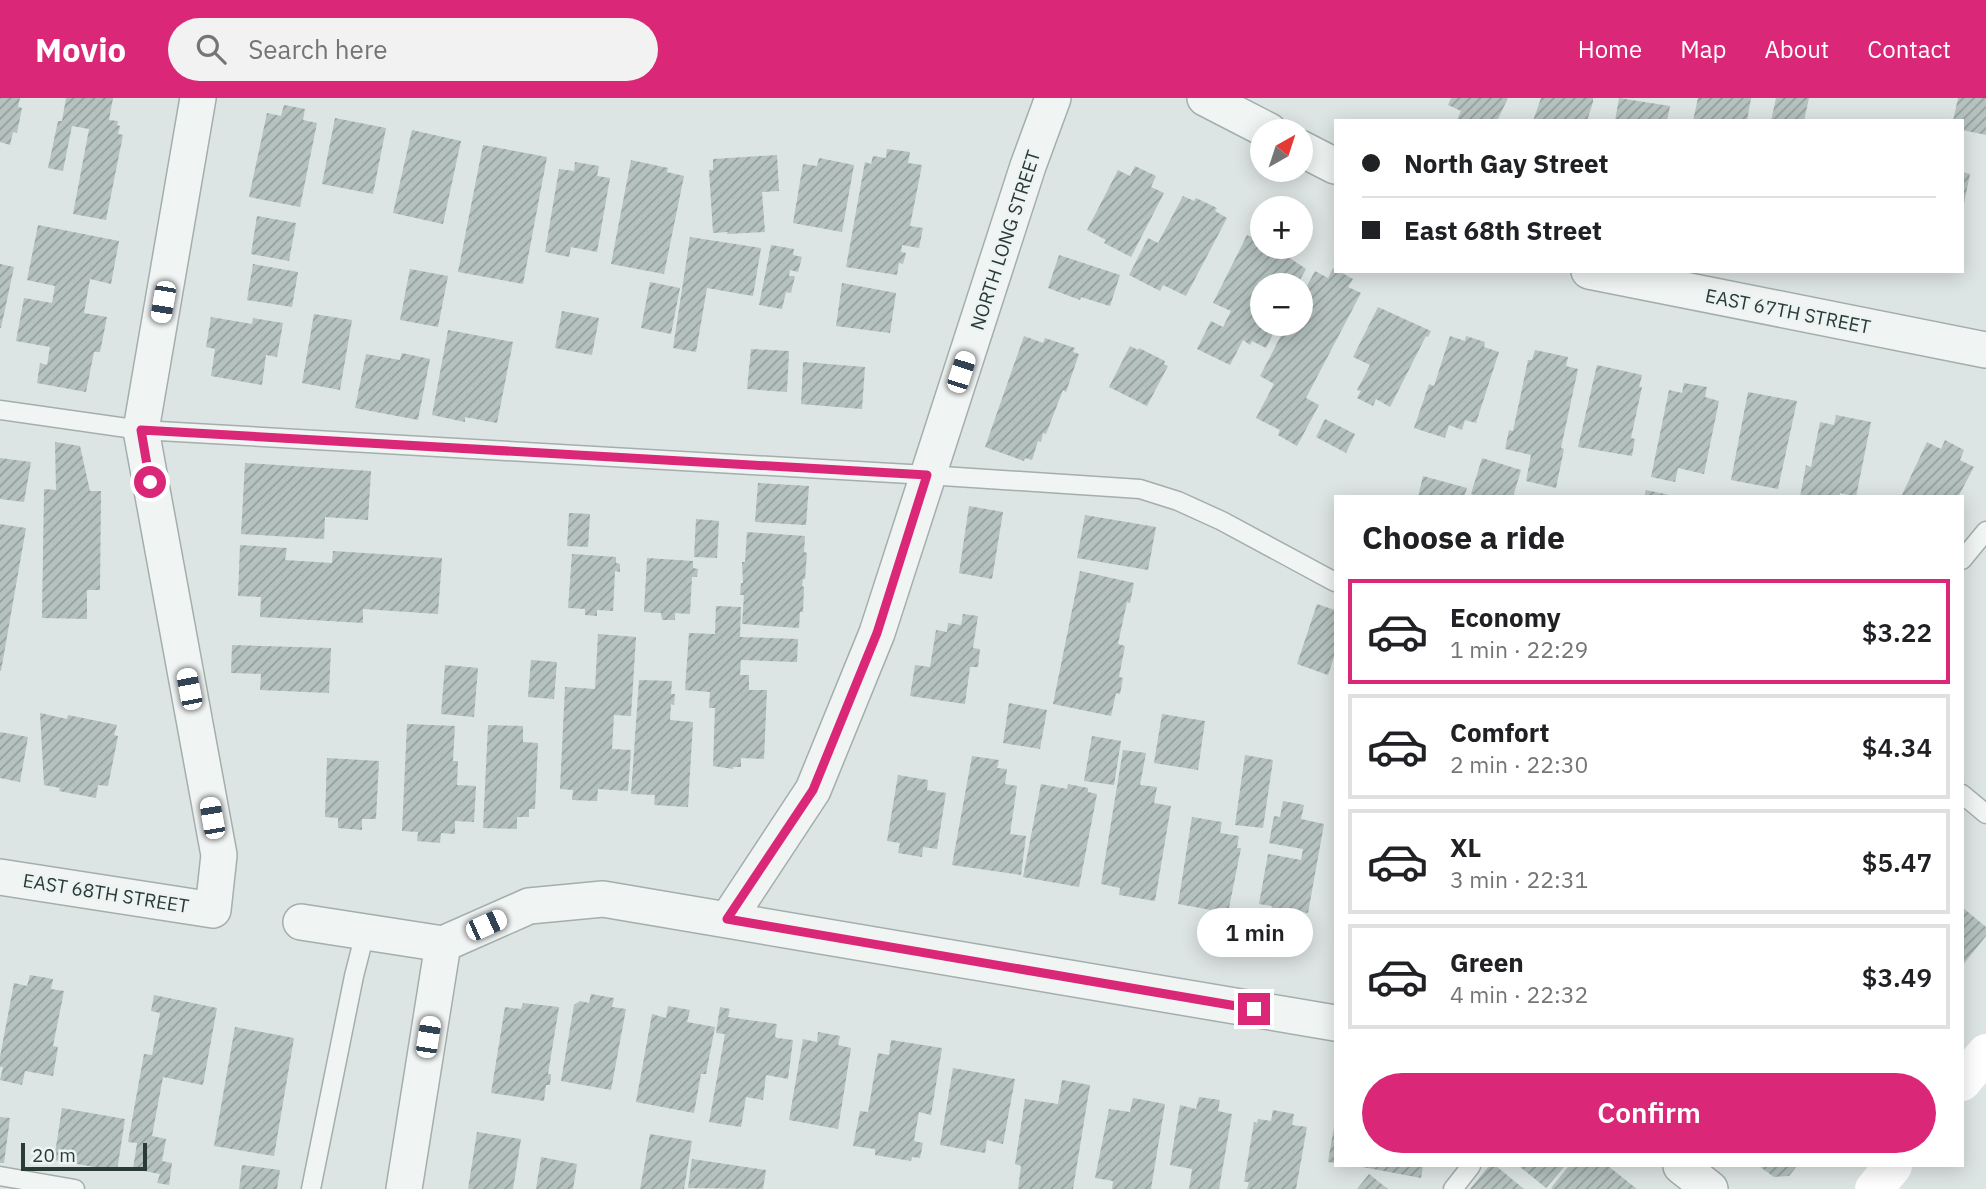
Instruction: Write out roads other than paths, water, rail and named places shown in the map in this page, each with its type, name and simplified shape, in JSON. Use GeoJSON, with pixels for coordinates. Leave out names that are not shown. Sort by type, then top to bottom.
{"type":"FeatureCollection","features":[{"type":"Feature","properties":{"kind":"main road"},"geometry":{"type":"LineString","coordinates":[[1964,1080],[1986,1053]]}},
{"type":"Feature","properties":{"kind":"main road"},"geometry":{"type":"LineString","coordinates":[[1874,1189],[1892,1167]]}},
{"type":"Feature","properties":{"kind":"street"},"geometry":{"type":"LineString","coordinates":[[141,430],[198,98]]}},
{"type":"Feature","properties":{"kind":"street","name":"NORTH LONG STREET"},"geometry":{"type":"LineString","coordinates":[[727,919],[813,790],[877,633],[1028,166],[1053,98]]}},
{"type":"Feature","properties":{"kind":"street"},"geometry":{"type":"LineString","coordinates":[[1205,98],[1250,121]]}},
{"type":"Feature","properties":{"kind":"street"},"geometry":{"type":"LineString","coordinates":[[1313,155],[1334,165]]}},
{"type":"Feature","properties":{"kind":"street","name":"EAST 67TH STREET"},"geometry":{"type":"LineString","coordinates":[[1600,273],[1986,350]]}},
{"type":"Feature","properties":{"kind":"street","name":"EAST 68TH STREET"},"geometry":{"type":"LineString","coordinates":[[0,877],[213,910],[219,855],[141,430]]}},
{"type":"Feature","properties":{"kind":"street"},"geometry":{"type":"LineString","coordinates":[[301,922],[443,944],[529,906],[603,899],[1334,1023]]}},
{"type":"Feature","properties":{"kind":"street"},"geometry":{"type":"LineString","coordinates":[[404,1189],[443,944]]}},
{"type":"Feature","properties":{"kind":"street"},"geometry":{"type":"LineString","coordinates":[[1682,1167],[1710,1189]]}},
{"type":"Feature","properties":{"kind":"lane"},"geometry":{"type":"LineString","coordinates":[[0,410],[141,430],[1140,489],[1178,501],[1222,521],[1334,581]]}},
{"type":"Feature","properties":{"kind":"lane"},"geometry":{"type":"LineString","coordinates":[[1964,558],[1986,531]]}},
{"type":"Feature","properties":{"kind":"lane"},"geometry":{"type":"LineString","coordinates":[[1964,796],[1986,814]]}},
{"type":"Feature","properties":{"kind":"lane"},"geometry":{"type":"LineString","coordinates":[[311,1189],[365,933]]}},
{"type":"Feature","properties":{"kind":"lane"},"geometry":{"type":"LineString","coordinates":[[1453,1189],[1470,1167]]}},
{"type":"Feature","properties":{"kind":"lane"},"geometry":{"type":"LineString","coordinates":[[0,1176],[75,1189]]}}]}
